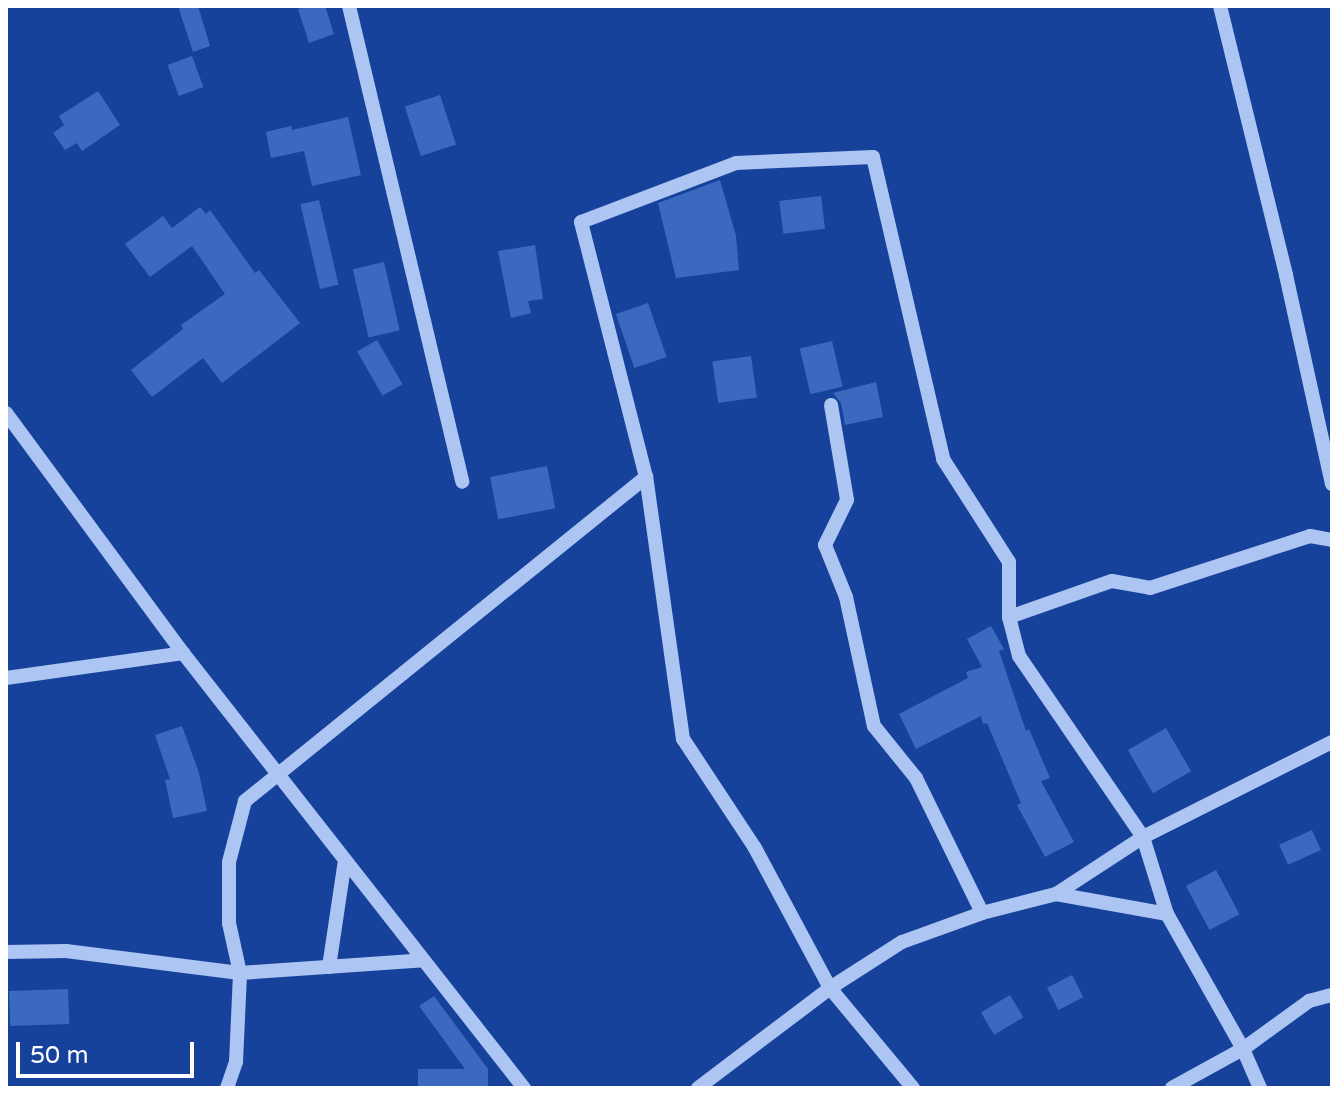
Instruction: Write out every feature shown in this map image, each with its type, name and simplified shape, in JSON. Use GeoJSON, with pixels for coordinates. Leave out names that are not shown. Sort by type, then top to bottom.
{"type":"FeatureCollection","features":[{"type":"Feature","properties":{"kind":"street"},"geometry":{"type":"LineString","coordinates":[[349,6],[462,482]]}},
{"type":"Feature","properties":{"kind":"street"},"geometry":{"type":"LineString","coordinates":[[1220,6],[1286,275],[1332,484]]}},
{"type":"Feature","properties":{"kind":"street"},"geometry":{"type":"LineString","coordinates":[[913,1088],[830,988],[755,848],[683,739],[646,477],[581,222],[736,163],[873,157],[943,459],[1009,562],[1009,617],[1019,656],[1143,837],[1167,914],[1243,1049],[1260,1088]]}},
{"type":"Feature","properties":{"kind":"street"},"geometry":{"type":"LineString","coordinates":[[831,405],[847,500],[825,545],[846,597],[874,726],[916,778],[982,913]]}},
{"type":"Feature","properties":{"kind":"street"},"geometry":{"type":"LineString","coordinates":[[6,413],[183,653],[524,1088]]}},
{"type":"Feature","properties":{"kind":"street"},"geometry":{"type":"LineString","coordinates":[[227,1088],[236,1062],[240,973],[229,923],[229,862],[245,801],[646,477]]}},
{"type":"Feature","properties":{"kind":"street"},"geometry":{"type":"LineString","coordinates":[[1009,617],[1112,581],[1150,588],[1310,536],[1332,540]]}},
{"type":"Feature","properties":{"kind":"street"},"geometry":{"type":"LineString","coordinates":[[6,678],[183,653]]}},
{"type":"Feature","properties":{"kind":"street"},"geometry":{"type":"LineString","coordinates":[[698,1088],[830,988],[902,942],[982,913],[1056,894],[1143,837],[1332,742]]}},
{"type":"Feature","properties":{"kind":"street"},"geometry":{"type":"LineString","coordinates":[[329,967],[345,860]]}},
{"type":"Feature","properties":{"kind":"street"},"geometry":{"type":"LineString","coordinates":[[1056,894],[1167,914]]}},
{"type":"Feature","properties":{"kind":"street"},"geometry":{"type":"LineString","coordinates":[[6,952],[66,951],[240,973],[424,960]]}},
{"type":"Feature","properties":{"kind":"street"},"geometry":{"type":"LineString","coordinates":[[1172,1088],[1243,1049],[1309,1001],[1332,995]]}},
{"type":"Feature","properties":{"kind":"building"},"geometry":{"type":"Polygon","coordinates":[[[178,6],[198,6],[210,46],[193,52],[178,6]]]}},
{"type":"Feature","properties":{"kind":"building"},"geometry":{"type":"Polygon","coordinates":[[[325,6],[334,34],[309,43],[298,9],[325,6]]]}},
{"type":"Feature","properties":{"kind":"building"},"geometry":{"type":"Polygon","coordinates":[[[192,56],[203,87],[179,96],[168,65],[192,56]]]}},
{"type":"Feature","properties":{"kind":"building"},"geometry":{"type":"Polygon","coordinates":[[[98,91],[120,125],[82,151],[77,143],[65,150],[53,133],[64,125],[59,116],[98,91]]]}},
{"type":"Feature","properties":{"kind":"building"},"geometry":{"type":"Polygon","coordinates":[[[440,95],[456,144],[421,156],[405,106],[440,95]]]}},
{"type":"Feature","properties":{"kind":"building"},"geometry":{"type":"Polygon","coordinates":[[[348,117],[361,175],[312,186],[304,151],[271,158],[266,132],[291,126],[292,130],[348,117]]]}},
{"type":"Feature","properties":{"kind":"building"},"geometry":{"type":"Polygon","coordinates":[[[720,180],[736,236],[739,270],[676,278],[658,203],[720,180]]]}},
{"type":"Feature","properties":{"kind":"building"},"geometry":{"type":"Polygon","coordinates":[[[821,196],[825,229],[783,234],[779,201],[821,196]]]}},
{"type":"Feature","properties":{"kind":"building"},"geometry":{"type":"Polygon","coordinates":[[[319,200],[339,285],[320,289],[300,204],[319,200]]]}},
{"type":"Feature","properties":{"kind":"building"},"geometry":{"type":"Polygon","coordinates":[[[200,207],[206,214],[210,210],[255,273],[259,270],[300,323],[222,383],[203,358],[152,397],[131,370],[183,329],[181,325],[225,294],[192,246],[150,277],[125,244],[163,216],[172,228],[200,207]]]}},
{"type":"Feature","properties":{"kind":"building"},"geometry":{"type":"Polygon","coordinates":[[[535,245],[543,299],[528,301],[531,313],[511,318],[498,251],[535,245]]]}},
{"type":"Feature","properties":{"kind":"building"},"geometry":{"type":"Polygon","coordinates":[[[384,262],[400,330],[369,337],[353,269],[384,262]]]}},
{"type":"Feature","properties":{"kind":"building"},"geometry":{"type":"Polygon","coordinates":[[[648,303],[667,357],[634,368],[616,314],[648,303]]]}},
{"type":"Feature","properties":{"kind":"building"},"geometry":{"type":"Polygon","coordinates":[[[377,340],[402,384],[383,396],[357,352],[377,340]]]}},
{"type":"Feature","properties":{"kind":"building"},"geometry":{"type":"Polygon","coordinates":[[[832,341],[843,387],[810,394],[800,348],[832,341]]]}},
{"type":"Feature","properties":{"kind":"building"},"geometry":{"type":"Polygon","coordinates":[[[751,356],[757,398],[718,403],[712,361],[751,356]]]}},
{"type":"Feature","properties":{"kind":"building"},"geometry":{"type":"Polygon","coordinates":[[[876,382],[883,417],[845,425],[841,403],[833,393],[876,382]]]}},
{"type":"Feature","properties":{"kind":"building"},"geometry":{"type":"Polygon","coordinates":[[[547,466],[555,508],[498,519],[490,477],[547,466]]]}},
{"type":"Feature","properties":{"kind":"building"},"geometry":{"type":"Polygon","coordinates":[[[991,626],[1004,649],[999,651],[1026,731],[1029,729],[1050,778],[1041,781],[1074,842],[1045,857],[1017,805],[1021,803],[987,723],[983,724],[981,716],[916,749],[899,714],[968,678],[966,672],[982,667],[967,639],[991,626]]]}},
{"type":"Feature","properties":{"kind":"building"},"geometry":{"type":"Polygon","coordinates":[[[182,726],[199,773],[207,811],[173,818],[165,780],[170,779],[155,735],[182,726]]]}},
{"type":"Feature","properties":{"kind":"building"},"geometry":{"type":"Polygon","coordinates":[[[1166,728],[1191,771],[1153,793],[1128,750],[1166,728]]]}},
{"type":"Feature","properties":{"kind":"building"},"geometry":{"type":"Polygon","coordinates":[[[1312,830],[1321,850],[1288,865],[1279,845],[1312,830]]]}},
{"type":"Feature","properties":{"kind":"building"},"geometry":{"type":"Polygon","coordinates":[[[1216,870],[1239,914],[1209,930],[1186,886],[1216,870]]]}},
{"type":"Feature","properties":{"kind":"building"},"geometry":{"type":"Polygon","coordinates":[[[1072,975],[1083,997],[1058,1010],[1047,988],[1072,975]]]}},
{"type":"Feature","properties":{"kind":"building"},"geometry":{"type":"Polygon","coordinates":[[[68,989],[69,1024],[10,1026],[9,991],[68,989]]]}},
{"type":"Feature","properties":{"kind":"building"},"geometry":{"type":"Polygon","coordinates":[[[1010,995],[1023,1017],[994,1035],[981,1013],[1010,995]]]}},
{"type":"Feature","properties":{"kind":"building"},"geometry":{"type":"Polygon","coordinates":[[[434,996],[488,1069],[488,1088],[418,1088],[418,1069],[465,1069],[419,1006],[434,996]]]}}]}
